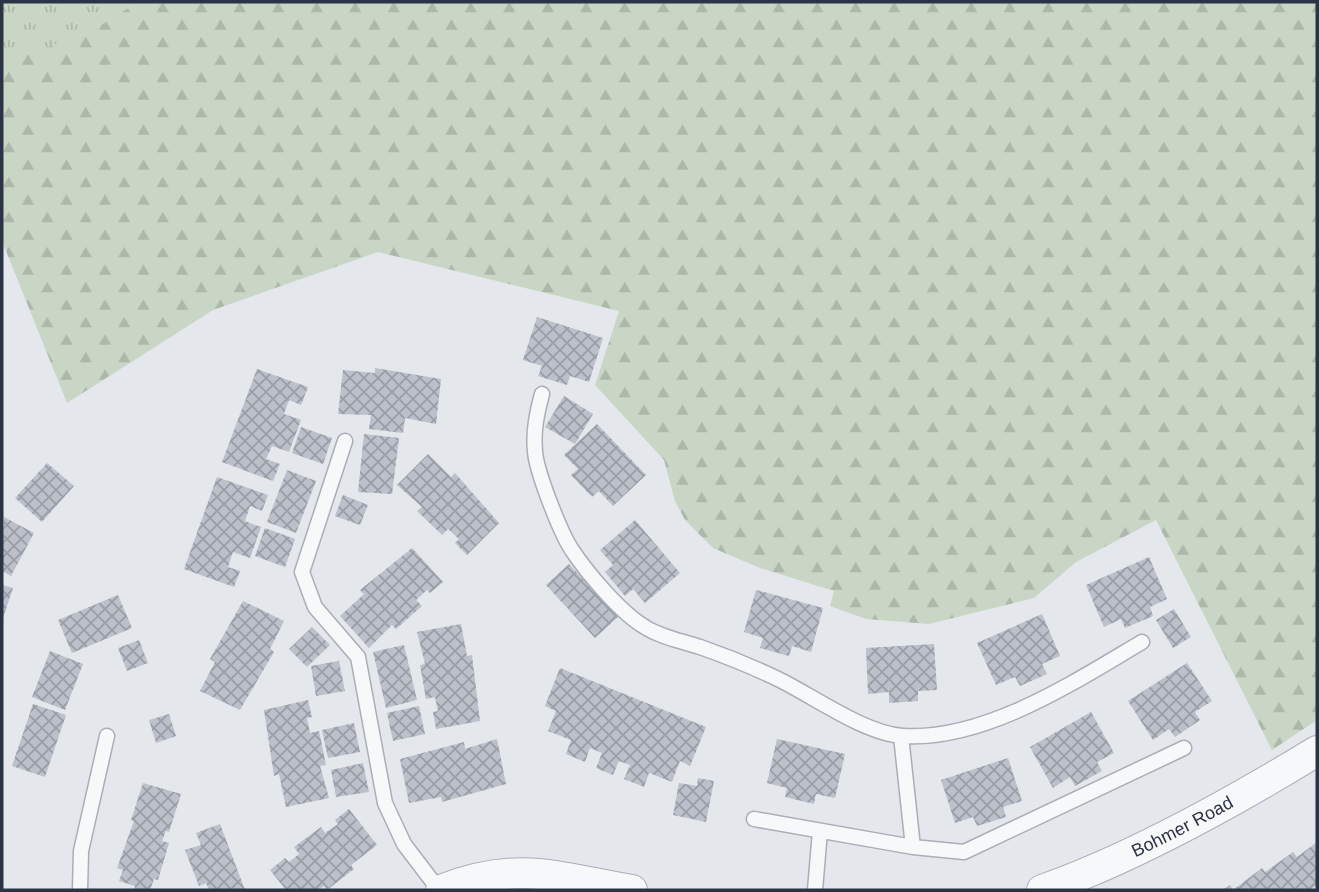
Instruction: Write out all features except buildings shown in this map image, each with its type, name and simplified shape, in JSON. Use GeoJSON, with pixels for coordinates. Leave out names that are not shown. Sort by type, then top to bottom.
{"type":"FeatureCollection","features":[{"type":"Feature","properties":{"kind":"street","name":"Bohmer Road"},"geometry":{"type":"LineString","coordinates":[[1042,890],[1123,856],[1273,778],[1317,751]]}},
{"type":"Feature","properties":{"kind":"street"},"geometry":{"type":"LineString","coordinates":[[440,890],[472,878],[534,872],[597,887],[632,890]]}},
{"type":"Feature","properties":{"kind":"lane"},"geometry":{"type":"LineString","coordinates":[[542,394],[536,420],[535,454],[546,488],[571,550],[630,617],[647,629],[717,652],[778,679],[853,720],[901,736],[967,727],[1010,713],[1064,688],[1142,642]]}},
{"type":"Feature","properties":{"kind":"lane"},"geometry":{"type":"LineString","coordinates":[[345,441],[302,572],[315,607],[358,657],[385,803],[404,844],[440,890]]}},
{"type":"Feature","properties":{"kind":"lane"},"geometry":{"type":"LineString","coordinates":[[80,890],[81,851],[107,736]]}},
{"type":"Feature","properties":{"kind":"lane"},"geometry":{"type":"LineString","coordinates":[[901,736],[913,847]]}},
{"type":"Feature","properties":{"kind":"lane"},"geometry":{"type":"LineString","coordinates":[[754,818],[913,847],[964,852],[976,849],[1185,748]]}},
{"type":"Feature","properties":{"kind":"lane"},"geometry":{"type":"LineString","coordinates":[[815,890],[820,831]]}},
{"type":"Feature","properties":{"kind":"green space"},"geometry":{"type":"Polygon","coordinates":[[[2,2],[138,2],[86,34],[2,62],[2,2]]]}},
{"type":"Feature","properties":{"kind":"green space"},"geometry":{"type":"Polygon","coordinates":[[[138,2],[1317,2],[1317,720],[1272,750],[1156,520],[1076,562],[1034,598],[929,624],[866,619],[830,606],[834,591],[760,568],[713,548],[685,520],[675,501],[664,460],[595,385],[619,311],[378,252],[213,310],[67,403],[2,241],[2,62],[86,34],[138,2]]]}}]}
